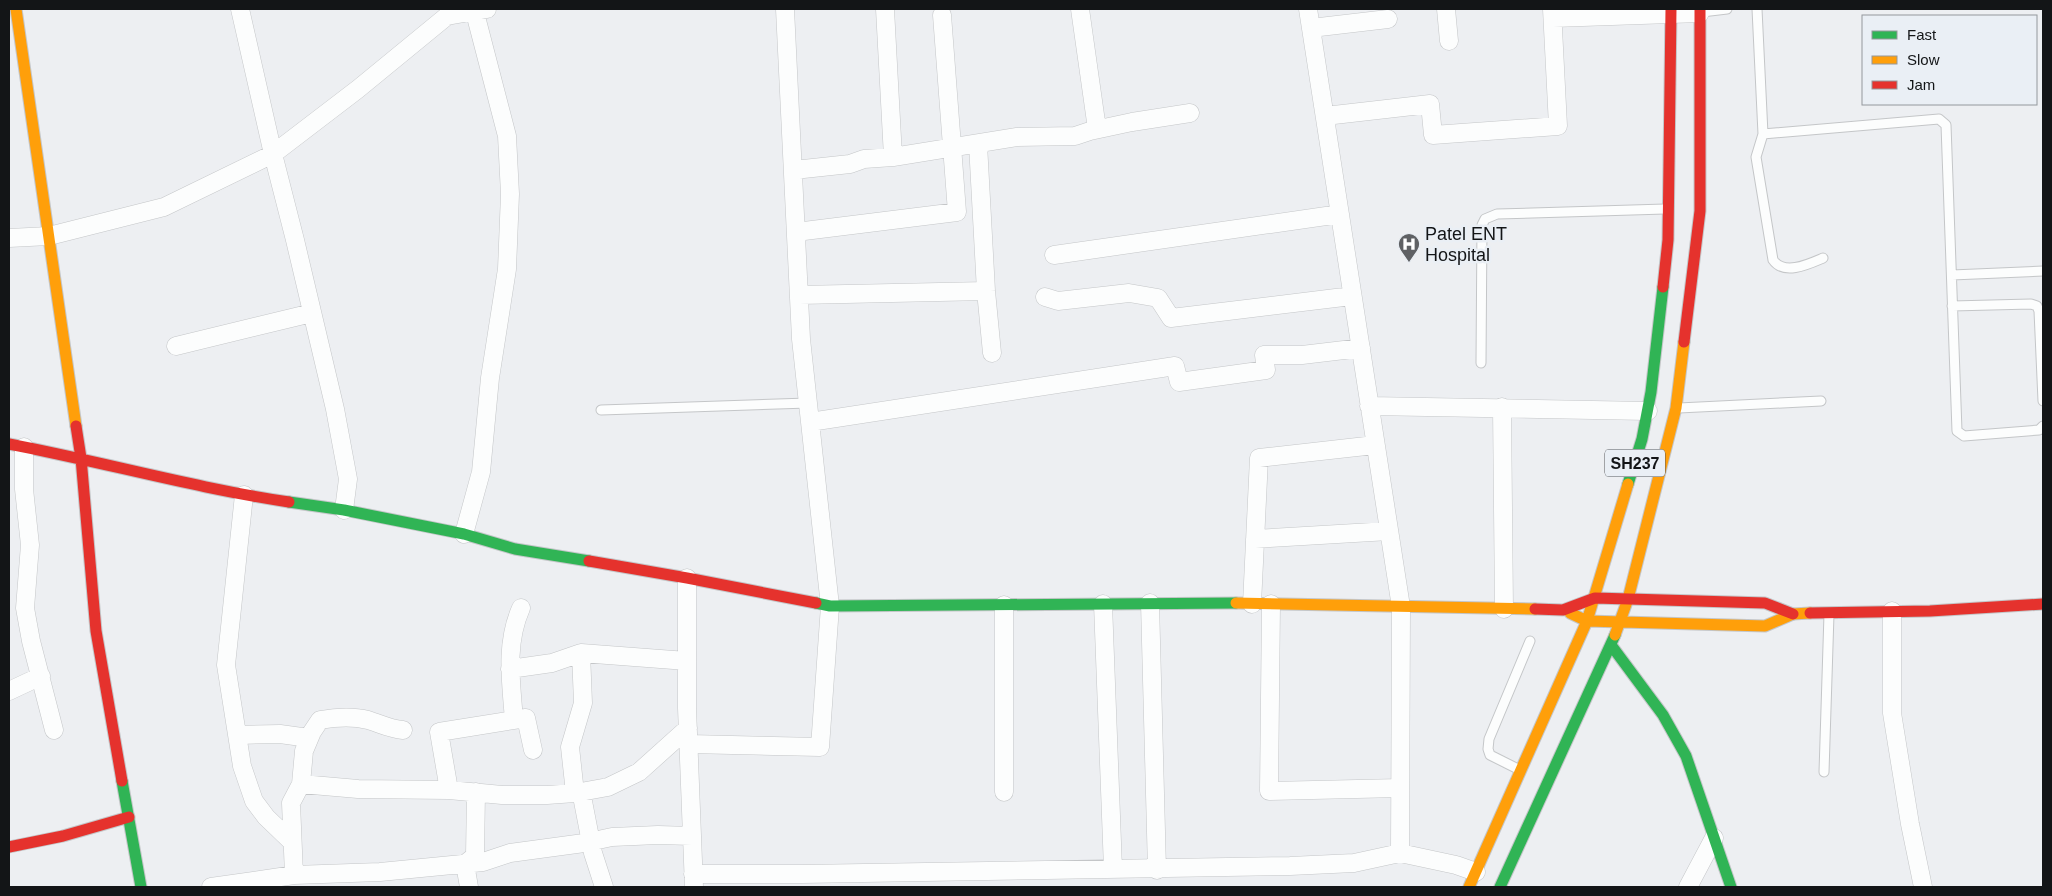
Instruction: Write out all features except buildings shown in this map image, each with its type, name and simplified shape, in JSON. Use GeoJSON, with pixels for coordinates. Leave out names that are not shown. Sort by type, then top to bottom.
{"type":"FeatureCollection","features":[{"type":"Feature","properties":{"kind":"main road"},"geometry":{"type":"LineString","coordinates":[[16,9],[81,458],[96,631],[141,887]]}},
{"type":"Feature","properties":{"kind":"main road","name":"SH237"},"geometry":{"type":"LineString","coordinates":[[1473,879],[1587,621],[1642,439],[1648,411],[1668,240],[1670,209],[1671,11]]}},
{"type":"Feature","properties":{"kind":"main road","name":"SH237"},"geometry":{"type":"LineString","coordinates":[[1500,887],[1620,623],[1628,599],[1676,408],[1700,211],[1700,11]]}},
{"type":"Feature","properties":{"kind":"main road"},"geometry":{"type":"LineString","coordinates":[[16,446],[81,458],[244,495],[344,510],[464,534],[515,549],[687,578],[830,606],[1272,604],[1564,610],[1595,598],[1765,603],[1793,614]]}},
{"type":"Feature","properties":{"kind":"main road"},"geometry":{"type":"LineString","coordinates":[[1564,610],[1587,621],[1764,626],[1793,614],[1830,611],[1930,611],[2043,604]]}},
{"type":"Feature","properties":{"kind":"main road"},"geometry":{"type":"LineString","coordinates":[[1611,645],[1663,715],[1686,756],[1731,887]]}},
{"type":"Feature","properties":{"kind":"main road"},"geometry":{"type":"LineString","coordinates":[[9,847],[63,836],[129,818]]}},
{"type":"Feature","properties":{"kind":"street"},"geometry":{"type":"LineString","coordinates":[[240,9],[335,409],[348,478],[344,510]]}},
{"type":"Feature","properties":{"kind":"street"},"geometry":{"type":"LineString","coordinates":[[9,238],[49,236],[164,208],[273,154],[358,89],[447,16],[477,9],[507,136],[510,194],[507,269],[490,378],[481,472],[464,534]]}},
{"type":"Feature","properties":{"kind":"street"},"geometry":{"type":"LineString","coordinates":[[301,784],[358,789],[450,790],[502,795],[547,796],[608,787],[638,772],[688,736],[820,747],[830,606],[801,339],[785,9]]}},
{"type":"Feature","properties":{"kind":"street"},"geometry":{"type":"LineString","coordinates":[[885,9],[893,157]]}},
{"type":"Feature","properties":{"kind":"street"},"geometry":{"type":"LineString","coordinates":[[1080,9],[1097,129]]}},
{"type":"Feature","properties":{"kind":"street"},"geometry":{"type":"LineString","coordinates":[[1308,9],[1401,607],[1400,853]]}},
{"type":"Feature","properties":{"kind":"street"},"geometry":{"type":"LineString","coordinates":[[1446,9],[1449,42]]}},
{"type":"Feature","properties":{"kind":"street"},"geometry":{"type":"LineString","coordinates":[[1325,116],[1430,104],[1433,135],[1558,126],[1552,13],[1700,11]]}},
{"type":"Feature","properties":{"kind":"street"},"geometry":{"type":"LineString","coordinates":[[796,232],[957,212],[942,16]]}},
{"type":"Feature","properties":{"kind":"street"},"geometry":{"type":"LineString","coordinates":[[1311,28],[1388,19]]}},
{"type":"Feature","properties":{"kind":"street"},"geometry":{"type":"LineString","coordinates":[[794,170],[850,164],[864,159],[893,157],[1017,137],[1074,136],[1097,129],[1190,113]]}},
{"type":"Feature","properties":{"kind":"street"},"geometry":{"type":"LineString","coordinates":[[978,144],[986,291],[992,353]]}},
{"type":"Feature","properties":{"kind":"street"},"geometry":{"type":"LineString","coordinates":[[1054,255],[1340,214]]}},
{"type":"Feature","properties":{"kind":"street"},"geometry":{"type":"LineString","coordinates":[[799,295],[986,291]]}},
{"type":"Feature","properties":{"kind":"street"},"geometry":{"type":"LineString","coordinates":[[1045,297],[1058,301],[1129,293],[1148,296],[1158,298],[1171,318],[1352,296]]}},
{"type":"Feature","properties":{"kind":"street"},"geometry":{"type":"LineString","coordinates":[[176,346],[312,313]]}},
{"type":"Feature","properties":{"kind":"street"},"geometry":{"type":"LineString","coordinates":[[810,422],[1175,366],[1179,382],[1266,370],[1264,355],[1302,355],[1361,348]]}},
{"type":"Feature","properties":{"kind":"street"},"geometry":{"type":"LineString","coordinates":[[1370,406],[1648,411]]}},
{"type":"Feature","properties":{"kind":"street"},"geometry":{"type":"LineString","coordinates":[[1502,408],[1504,609]]}},
{"type":"Feature","properties":{"kind":"street"},"geometry":{"type":"LineString","coordinates":[[1252,604],[1259,458],[1376,445]]}},
{"type":"Feature","properties":{"kind":"street"},"geometry":{"type":"LineString","coordinates":[[16,446],[24,489],[30,546],[25,608],[31,641],[54,730]]}},
{"type":"Feature","properties":{"kind":"street"},"geometry":{"type":"LineString","coordinates":[[244,495],[226,665],[242,766],[254,801],[266,817],[292,842]]}},
{"type":"Feature","properties":{"kind":"street"},"geometry":{"type":"LineString","coordinates":[[1255,539],[1389,531]]}},
{"type":"Feature","properties":{"kind":"street"},"geometry":{"type":"LineString","coordinates":[[687,578],[688,736],[694,881],[802,874],[1157,870],[1290,866],[1354,863],[1400,853],[1473,879]]}},
{"type":"Feature","properties":{"kind":"street"},"geometry":{"type":"LineString","coordinates":[[1103,604],[1113,869]]}},
{"type":"Feature","properties":{"kind":"street"},"geometry":{"type":"LineString","coordinates":[[1150,604],[1157,870]]}},
{"type":"Feature","properties":{"kind":"street"},"geometry":{"type":"LineString","coordinates":[[1272,604],[1269,791],[1400,788]]}},
{"type":"Feature","properties":{"kind":"street"},"geometry":{"type":"LineString","coordinates":[[1004,605],[1004,792]]}},
{"type":"Feature","properties":{"kind":"street"},"geometry":{"type":"LineString","coordinates":[[514,720],[510,646],[515,623],[521,608]]}},
{"type":"Feature","properties":{"kind":"street"},"geometry":{"type":"LineString","coordinates":[[1892,611],[1892,714],[1910,824],[1923,887]]}},
{"type":"Feature","properties":{"kind":"street"},"geometry":{"type":"LineString","coordinates":[[510,669],[552,663],[581,653],[687,661]]}},
{"type":"Feature","properties":{"kind":"street"},"geometry":{"type":"LineString","coordinates":[[581,653],[583,703],[570,748],[578,792],[604,887]]}},
{"type":"Feature","properties":{"kind":"street"},"geometry":{"type":"LineString","coordinates":[[9,691],[40,671]]}},
{"type":"Feature","properties":{"kind":"street"},"geometry":{"type":"LineString","coordinates":[[294,875],[291,803],[301,784],[304,751],[309,738],[320,720],[337,717],[355,717],[371,721],[380,726],[403,730]]}},
{"type":"Feature","properties":{"kind":"street"},"geometry":{"type":"LineString","coordinates":[[450,790],[439,732],[526,718],[533,750]]}},
{"type":"Feature","properties":{"kind":"street"},"geometry":{"type":"LineString","coordinates":[[238,735],[280,734],[309,738]]}},
{"type":"Feature","properties":{"kind":"street"},"geometry":{"type":"LineString","coordinates":[[465,864],[475,856],[476,792]]}},
{"type":"Feature","properties":{"kind":"street"},"geometry":{"type":"LineString","coordinates":[[211,887],[294,875],[348,880],[380,872],[491,860],[528,850],[612,837],[692,836]]}},
{"type":"Feature","properties":{"kind":"street"},"geometry":{"type":"LineString","coordinates":[[1688,887],[1714,838]]}},
{"type":"Feature","properties":{"kind":"street"},"geometry":{"type":"LineString","coordinates":[[465,864],[469,887]]}},
{"type":"Feature","properties":{"kind":"lane"},"geometry":{"type":"LineString","coordinates":[[1700,11],[1727,9]]}},
{"type":"Feature","properties":{"kind":"lane"},"geometry":{"type":"LineString","coordinates":[[1757,9],[1763,134],[1756,157],[1773,260],[1782,267],[1793,268],[1824,258]]}},
{"type":"Feature","properties":{"kind":"lane"},"geometry":{"type":"LineString","coordinates":[[1763,134],[1943,120],[1948,131],[1957,431],[1964,436],[2039,430],[2043,426]]}},
{"type":"Feature","properties":{"kind":"lane"},"geometry":{"type":"LineString","coordinates":[[1481,364],[1482,225],[1485,220],[1497,214],[1670,209]]}},
{"type":"Feature","properties":{"kind":"lane"},"geometry":{"type":"LineString","coordinates":[[1952,275],[2043,271]]}},
{"type":"Feature","properties":{"kind":"lane"},"geometry":{"type":"LineString","coordinates":[[1952,306],[2031,304],[2036,306],[2039,311],[2043,401]]}},
{"type":"Feature","properties":{"kind":"lane"},"geometry":{"type":"LineString","coordinates":[[1676,408],[1821,401]]}},
{"type":"Feature","properties":{"kind":"lane"},"geometry":{"type":"LineString","coordinates":[[600,410],[808,403]]}},
{"type":"Feature","properties":{"kind":"lane"},"geometry":{"type":"LineString","coordinates":[[1824,772],[1830,611]]}},
{"type":"Feature","properties":{"kind":"lane"},"geometry":{"type":"LineString","coordinates":[[1521,770],[1493,758],[1488,749],[1489,739],[1530,641]]}},
{"type":"Feature","properties":{"kind":"traffic: fast"},"geometry":{"type":"LineString","coordinates":[[1628,484],[1642,439],[1651,392],[1663,287]]}},
{"type":"Feature","properties":{"kind":"traffic: fast"},"geometry":{"type":"LineString","coordinates":[[289,502],[344,510],[464,534],[515,549],[589,561]]}},
{"type":"Feature","properties":{"kind":"traffic: fast"},"geometry":{"type":"LineString","coordinates":[[816,603],[830,606],[1236,603]]}},
{"type":"Feature","properties":{"kind":"traffic: fast"},"geometry":{"type":"LineString","coordinates":[[1500,887],[1615,635]]}},
{"type":"Feature","properties":{"kind":"traffic: fast"},"geometry":{"type":"LineString","coordinates":[[1611,645],[1663,715],[1686,756],[1731,887]]}},
{"type":"Feature","properties":{"kind":"traffic: fast"},"geometry":{"type":"LineString","coordinates":[[122,781],[141,887]]}},
{"type":"Feature","properties":{"kind":"traffic: slow"},"geometry":{"type":"LineString","coordinates":[[16,9],[76,426]]}},
{"type":"Feature","properties":{"kind":"traffic: slow"},"geometry":{"type":"LineString","coordinates":[[1615,635],[1628,599],[1676,408],[1684,342]]}},
{"type":"Feature","properties":{"kind":"traffic: slow"},"geometry":{"type":"LineString","coordinates":[[1469,887],[1587,621],[1628,484]]}},
{"type":"Feature","properties":{"kind":"traffic: slow"},"geometry":{"type":"LineString","coordinates":[[1236,603],[1535,609]]}},
{"type":"Feature","properties":{"kind":"traffic: slow"},"geometry":{"type":"LineString","coordinates":[[1570,613],[1587,621],[1765,626],[1793,614],[1810,613]]}},
{"type":"Feature","properties":{"kind":"traffic: jam"},"geometry":{"type":"LineString","coordinates":[[1663,287],[1668,240],[1671,9]]}},
{"type":"Feature","properties":{"kind":"traffic: jam"},"geometry":{"type":"LineString","coordinates":[[1684,342],[1700,211],[1700,9]]}},
{"type":"Feature","properties":{"kind":"traffic: jam"},"geometry":{"type":"LineString","coordinates":[[76,426],[81,458],[96,631],[122,781]]}},
{"type":"Feature","properties":{"kind":"traffic: jam"},"geometry":{"type":"LineString","coordinates":[[9,444],[219,490],[289,502]]}},
{"type":"Feature","properties":{"kind":"traffic: jam"},"geometry":{"type":"LineString","coordinates":[[589,561],[816,603]]}},
{"type":"Feature","properties":{"kind":"traffic: jam"},"geometry":{"type":"LineString","coordinates":[[1535,609],[1563,610],[1595,598],[1765,603],[1793,614]]}},
{"type":"Feature","properties":{"kind":"traffic: jam"},"geometry":{"type":"LineString","coordinates":[[1810,613],[1930,611],[2043,604]]}},
{"type":"Feature","properties":{"kind":"traffic: jam"},"geometry":{"type":"LineString","coordinates":[[9,847],[63,836],[129,817]]}},
{"type":"Feature","properties":{"kind":"place","name":"Patel ENT Hospital"},"geometry":{"type":"Point","coordinates":[1409,263]}}]}
